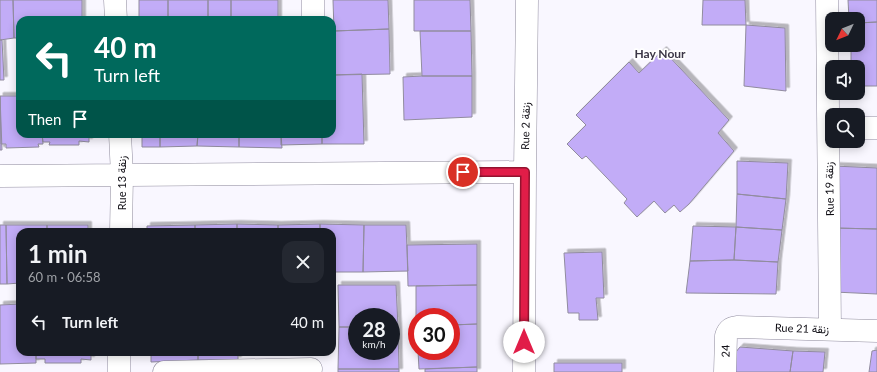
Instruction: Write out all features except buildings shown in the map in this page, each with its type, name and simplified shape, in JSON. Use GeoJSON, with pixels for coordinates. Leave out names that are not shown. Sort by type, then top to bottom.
{"type":"FeatureCollection","features":[{"type":"Feature","properties":{"kind":"street"},"geometry":{"type":"LineString","coordinates":[[115,0],[116,16]]}},
{"type":"Feature","properties":{"kind":"street"},"geometry":{"type":"LineString","coordinates":[[313,0],[313,16]]}},
{"type":"Feature","properties":{"kind":"street","name":"Rue 2 زنقة"},"geometry":{"type":"LineString","coordinates":[[524,372],[527,0]]}},
{"type":"Feature","properties":{"kind":"street","name":"Rue 19 زنقة"},"geometry":{"type":"LineString","coordinates":[[826,0],[829,108]]}},
{"type":"Feature","properties":{"kind":"street"},"geometry":{"type":"LineString","coordinates":[[865,128],[877,128]]}},
{"type":"Feature","properties":{"kind":"street","name":"Rue 13 زنقة"},"geometry":{"type":"LineString","coordinates":[[120,138],[122,175],[121,228]]}},
{"type":"Feature","properties":{"kind":"street","name":"Rue 19 زنقة"},"geometry":{"type":"LineString","coordinates":[[830,148],[830,329]]}},
{"type":"Feature","properties":{"kind":"street"},"geometry":{"type":"LineString","coordinates":[[0,176],[525,172]]}},
{"type":"Feature","properties":{"kind":"street","name":"Rue 21 زنقة"},"geometry":{"type":"LineString","coordinates":[[728,331],[738,326],[877,331]]}},
{"type":"Feature","properties":{"kind":"street","name":"24"},"geometry":{"type":"LineString","coordinates":[[725,372],[725,344],[728,331]]}},
{"type":"Feature","properties":{"kind":"street"},"geometry":{"type":"LineString","coordinates":[[119,356],[119,372]]}},
{"type":"Feature","properties":{"kind":"street"},"geometry":{"type":"LineString","coordinates":[[164,372],[311,364]]}},
{"type":"Feature","properties":{"kind":"district","name":"Hay Nour"},"geometry":{"type":"Point","coordinates":[660,53]}},
{"type":"Feature","properties":{"kind":"route"},"geometry":{"type":"LineString","coordinates":[[463,172],[525,172],[524,342]]}}]}
